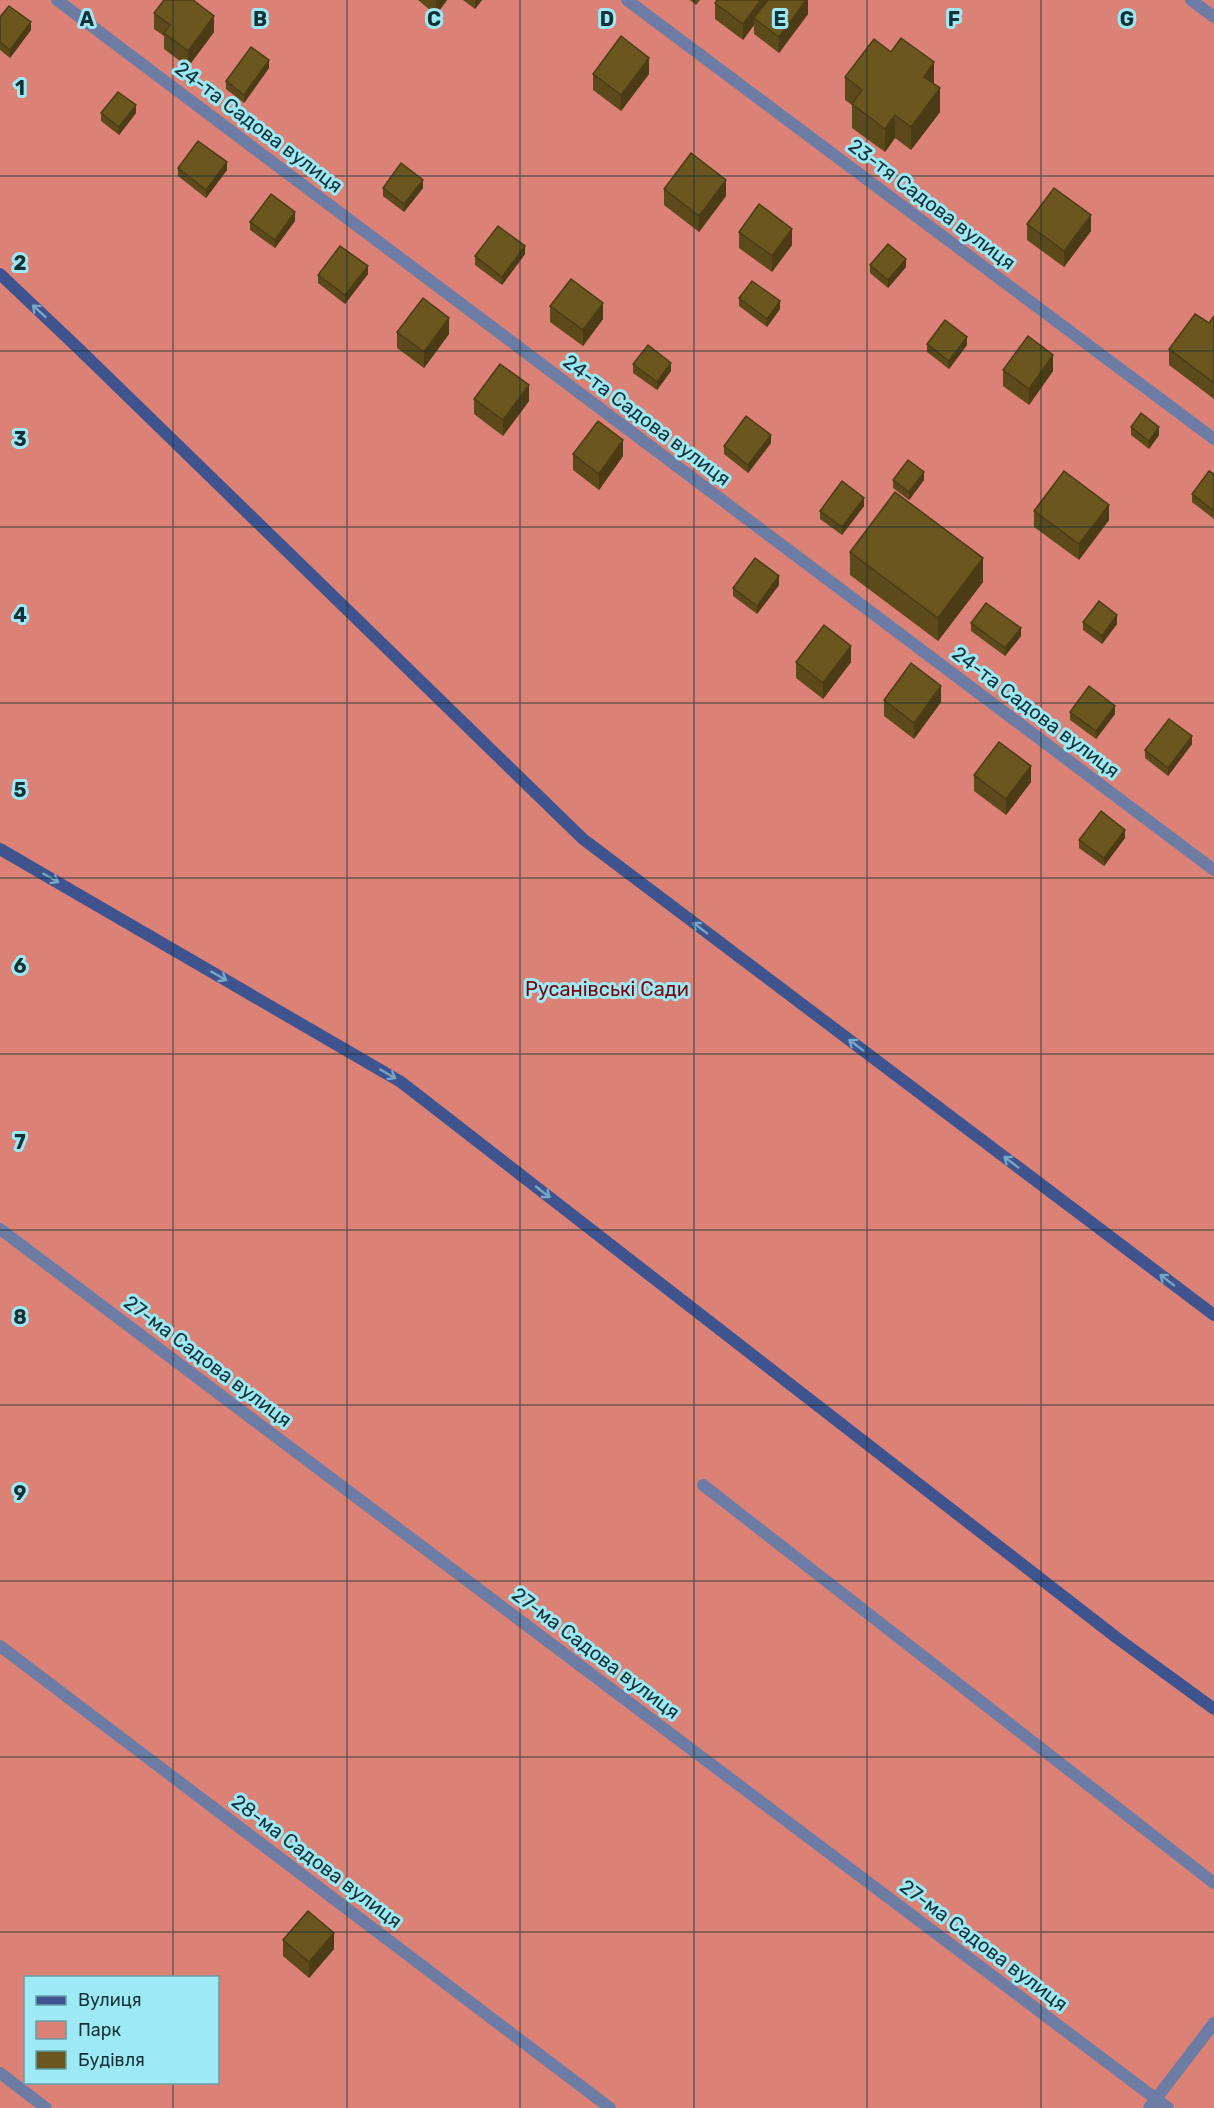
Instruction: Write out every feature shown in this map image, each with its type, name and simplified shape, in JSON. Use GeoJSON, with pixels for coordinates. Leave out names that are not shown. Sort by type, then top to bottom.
{"type":"FeatureCollection","features":[{"type":"Feature","properties":{"kind":"main road"},"geometry":{"type":"LineString","coordinates":[[0,274],[583,839],[1214,1315]]}},
{"type":"Feature","properties":{"kind":"main road"},"geometry":{"type":"LineString","coordinates":[[0,849],[401,1082],[1098,1624],[1214,1709]]}},
{"type":"Feature","properties":{"kind":"street","name":"24-та Садова вулиця"},"geometry":{"type":"LineString","coordinates":[[57,0],[1214,870]]}},
{"type":"Feature","properties":{"kind":"street","name":"23-тя Садова вулиця"},"geometry":{"type":"LineString","coordinates":[[627,0],[1214,439]]}},
{"type":"Feature","properties":{"kind":"street"},"geometry":{"type":"LineString","coordinates":[[1191,0],[1214,17]]}},
{"type":"Feature","properties":{"kind":"street","name":"27-ма Садова вулиця"},"geometry":{"type":"LineString","coordinates":[[0,1229],[1152,2103],[1168,2108]]}},
{"type":"Feature","properties":{"kind":"street"},"geometry":{"type":"LineString","coordinates":[[703,1485],[1214,1882]]}},
{"type":"Feature","properties":{"kind":"street","name":"28-ма Садова вулиця"},"geometry":{"type":"LineString","coordinates":[[0,1646],[610,2108]]}},
{"type":"Feature","properties":{"kind":"street"},"geometry":{"type":"LineString","coordinates":[[1152,2103],[1214,2023]]}},
{"type":"Feature","properties":{"kind":"street"},"geometry":{"type":"LineString","coordinates":[[0,2073],[46,2108]]}},
{"type":"Feature","properties":{"kind":"green space","name":"Русанівські Сади"},"geometry":{"type":"Polygon","coordinates":[[[0,0],[1214,0],[1214,2108],[0,2108],[0,0]]]}},
{"type":"Feature","properties":{"kind":"building"},"geometry":{"type":"Polygon","coordinates":[[[164,0],[193,0],[214,16],[188,51],[164,33],[170,25],[154,13],[164,0]]]}},
{"type":"Feature","properties":{"kind":"building"},"geometry":{"type":"Polygon","coordinates":[[[717,0],[761,0],[743,24],[715,3],[717,0]]]}},
{"type":"Feature","properties":{"kind":"building"},"geometry":{"type":"Polygon","coordinates":[[[768,0],[806,0],[779,37],[754,18],[768,0]]]}},
{"type":"Feature","properties":{"kind":"building"},"geometry":{"type":"Polygon","coordinates":[[[9,6],[31,22],[10,50],[0,42],[0,17],[9,6]]]}},
{"type":"Feature","properties":{"kind":"building"},"geometry":{"type":"Polygon","coordinates":[[[621,36],[649,58],[621,95],[593,74],[621,36]]]}},
{"type":"Feature","properties":{"kind":"building"},"geometry":{"type":"Polygon","coordinates":[[[901,38],[934,62],[924,77],[940,88],[911,127],[895,115],[885,129],[852,104],[862,90],[845,77],[874,39],[891,52],[901,38]]]}},
{"type":"Feature","properties":{"kind":"building"},"geometry":{"type":"Polygon","coordinates":[[[251,47],[269,60],[244,95],[226,81],[251,47]]]}},
{"type":"Feature","properties":{"kind":"building"},"geometry":{"type":"Polygon","coordinates":[[[118,92],[136,105],[119,127],[101,113],[118,92]]]}},
{"type":"Feature","properties":{"kind":"building"},"geometry":{"type":"Polygon","coordinates":[[[198,141],[227,162],[206,190],[178,168],[198,141]]]}},
{"type":"Feature","properties":{"kind":"building"},"geometry":{"type":"Polygon","coordinates":[[[691,153],[726,180],[699,216],[664,189],[691,153]]]}},
{"type":"Feature","properties":{"kind":"building"},"geometry":{"type":"Polygon","coordinates":[[[401,163],[423,180],[404,204],[383,188],[401,163]]]}},
{"type":"Feature","properties":{"kind":"building"},"geometry":{"type":"Polygon","coordinates":[[[1054,188],[1091,215],[1064,251],[1027,224],[1054,188]]]}},
{"type":"Feature","properties":{"kind":"building"},"geometry":{"type":"Polygon","coordinates":[[[271,194],[295,212],[275,240],[250,222],[271,194]]]}},
{"type":"Feature","properties":{"kind":"building"},"geometry":{"type":"Polygon","coordinates":[[[759,204],[792,229],[772,256],[739,232],[759,204]]]}},
{"type":"Feature","properties":{"kind":"building"},"geometry":{"type":"Polygon","coordinates":[[[498,226],[525,246],[502,277],[475,256],[498,226]]]}},
{"type":"Feature","properties":{"kind":"building"},"geometry":{"type":"Polygon","coordinates":[[[888,244],[906,259],[888,280],[870,265],[888,244]]]}},
{"type":"Feature","properties":{"kind":"building"},"geometry":{"type":"Polygon","coordinates":[[[340,246],[368,266],[345,295],[318,275],[340,246]]]}},
{"type":"Feature","properties":{"kind":"building"},"geometry":{"type":"Polygon","coordinates":[[[571,279],[603,303],[583,330],[550,306],[571,279]]]}},
{"type":"Feature","properties":{"kind":"building"},"geometry":{"type":"Polygon","coordinates":[[[752,281],[780,301],[767,319],[739,298],[752,281]]]}},
{"type":"Feature","properties":{"kind":"building"},"geometry":{"type":"Polygon","coordinates":[[[423,298],[449,318],[424,352],[397,332],[423,298]]]}},
{"type":"Feature","properties":{"kind":"building"},"geometry":{"type":"Polygon","coordinates":[[[1195,314],[1209,323],[1214,316],[1214,383],[1169,349],[1195,314]]]}},
{"type":"Feature","properties":{"kind":"building"},"geometry":{"type":"Polygon","coordinates":[[[945,320],[967,337],[949,361],[927,344],[945,320]]]}},
{"type":"Feature","properties":{"kind":"building"},"geometry":{"type":"Polygon","coordinates":[[[1028,336],[1053,355],[1029,389],[1003,370],[1028,336]]]}},
{"type":"Feature","properties":{"kind":"building"},"geometry":{"type":"Polygon","coordinates":[[[648,345],[671,363],[657,382],[633,364],[648,345]]]}},
{"type":"Feature","properties":{"kind":"building"},"geometry":{"type":"Polygon","coordinates":[[[500,364],[529,385],[503,420],[474,399],[500,364]]]}},
{"type":"Feature","properties":{"kind":"building"},"geometry":{"type":"Polygon","coordinates":[[[1141,413],[1159,427],[1149,441],[1131,427],[1141,413]]]}},
{"type":"Feature","properties":{"kind":"building"},"geometry":{"type":"Polygon","coordinates":[[[746,416],[771,435],[748,465],[724,446],[746,416]]]}},
{"type":"Feature","properties":{"kind":"building"},"geometry":{"type":"Polygon","coordinates":[[[598,421],[623,440],[599,474],[573,454],[598,421]]]}},
{"type":"Feature","properties":{"kind":"building"},"geometry":{"type":"Polygon","coordinates":[[[908,460],[924,472],[909,492],[893,480],[908,460]]]}},
{"type":"Feature","properties":{"kind":"building"},"geometry":{"type":"Polygon","coordinates":[[[1064,471],[1109,505],[1079,544],[1034,511],[1064,471]]]}},
{"type":"Feature","properties":{"kind":"building"},"geometry":{"type":"Polygon","coordinates":[[[1209,471],[1214,474],[1214,511],[1192,494],[1209,471]]]}},
{"type":"Feature","properties":{"kind":"building"},"geometry":{"type":"Polygon","coordinates":[[[842,481],[864,498],[842,527],[820,511],[842,481]]]}},
{"type":"Feature","properties":{"kind":"building"},"geometry":{"type":"Polygon","coordinates":[[[895,492],[983,558],[938,618],[850,552],[895,492]]]}},
{"type":"Feature","properties":{"kind":"building"},"geometry":{"type":"Polygon","coordinates":[[[755,558],[779,576],[757,606],[733,588],[755,558]]]}},
{"type":"Feature","properties":{"kind":"building"},"geometry":{"type":"Polygon","coordinates":[[[1099,601],[1117,615],[1102,636],[1083,622],[1099,601]]]}},
{"type":"Feature","properties":{"kind":"building"},"geometry":{"type":"Polygon","coordinates":[[[986,603],[1021,628],[1005,648],[971,623],[986,603]]]}},
{"type":"Feature","properties":{"kind":"building"},"geometry":{"type":"Polygon","coordinates":[[[824,625],[851,646],[823,683],[796,662],[824,625]]]}},
{"type":"Feature","properties":{"kind":"building"},"geometry":{"type":"Polygon","coordinates":[[[911,663],[941,686],[914,723],[884,700],[911,663]]]}},
{"type":"Feature","properties":{"kind":"building"},"geometry":{"type":"Polygon","coordinates":[[[1089,686],[1115,706],[1096,731],[1070,712],[1089,686]]]}},
{"type":"Feature","properties":{"kind":"building"},"geometry":{"type":"Polygon","coordinates":[[[1169,719],[1192,736],[1168,768],[1145,750],[1169,719]]]}},
{"type":"Feature","properties":{"kind":"building"},"geometry":{"type":"Polygon","coordinates":[[[999,742],[1031,766],[1006,799],[974,775],[999,742]]]}},
{"type":"Feature","properties":{"kind":"building"},"geometry":{"type":"Polygon","coordinates":[[[1101,811],[1125,830],[1104,858],[1079,840],[1101,811]]]}},
{"type":"Feature","properties":{"kind":"building"},"geometry":{"type":"Polygon","coordinates":[[[308,1911],[334,1933],[309,1962],[283,1940],[308,1911]]]}}]}
